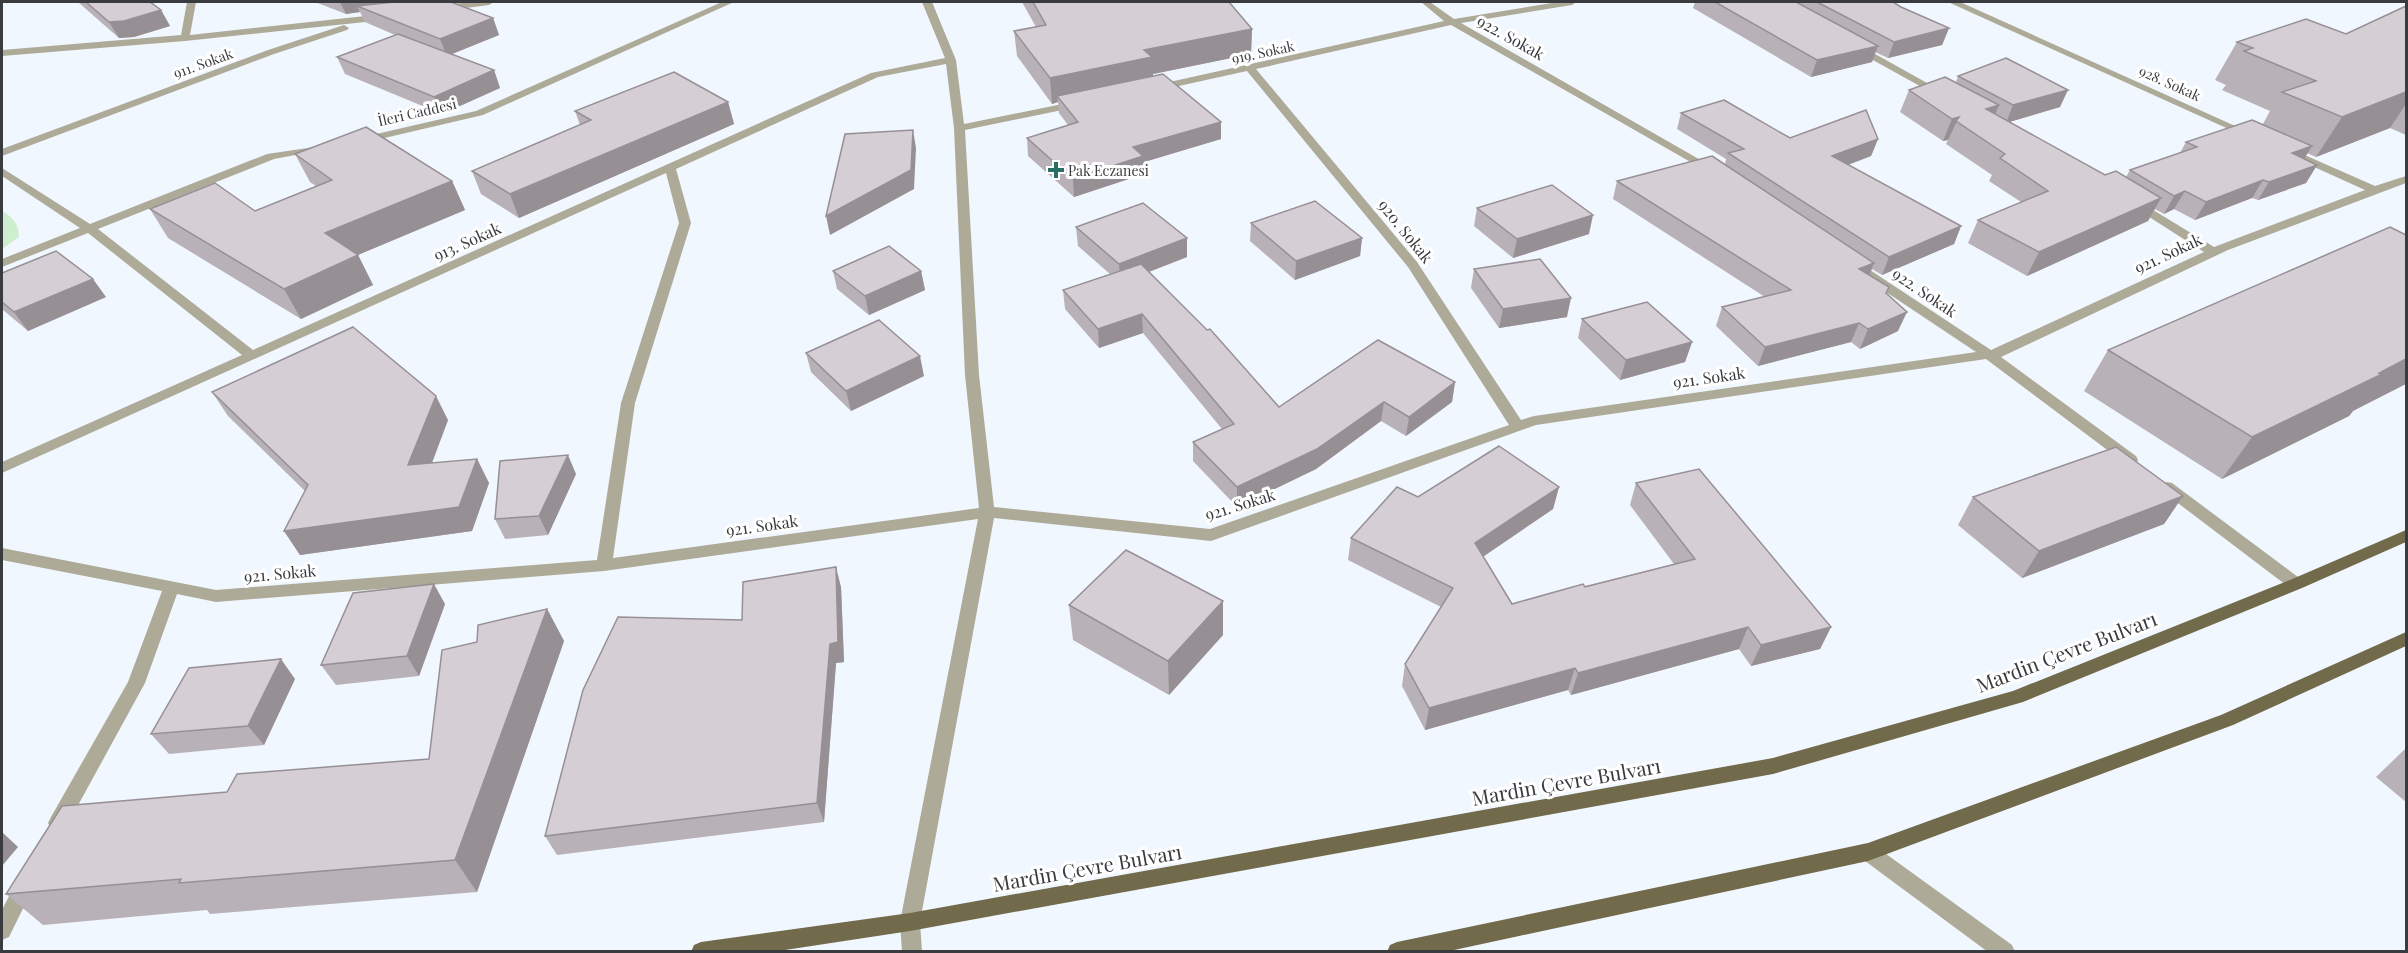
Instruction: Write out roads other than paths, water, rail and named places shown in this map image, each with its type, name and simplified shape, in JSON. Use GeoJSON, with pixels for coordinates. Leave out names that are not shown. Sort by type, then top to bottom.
{"type":"FeatureCollection","features":[{"type":"Feature","properties":{"kind":"main road","name":"Mardin Çevre Bulvarı"},"geometry":{"type":"LineString","coordinates":[[700,951],[910,922],[1773,766],[2017,697],[2296,584],[2406,536]]}},
{"type":"Feature","properties":{"kind":"main road"},"geometry":{"type":"LineString","coordinates":[[1396,951],[1868,852],[2228,720],[2406,639]]}},
{"type":"Feature","properties":{"kind":"street"},"geometry":{"type":"LineString","coordinates":[[185,38],[191,2]]}},
{"type":"Feature","properties":{"kind":"street"},"geometry":{"type":"LineString","coordinates":[[430,10],[489,2]]}},
{"type":"Feature","properties":{"kind":"street","name":"İleri Caddesi"},"geometry":{"type":"LineString","coordinates":[[2,263],[271,156],[345,143],[479,113],[729,2]]}},
{"type":"Feature","properties":{"kind":"street"},"geometry":{"type":"LineString","coordinates":[[912,951],[910,922],[987,512],[972,375],[959,128],[951,60],[927,2]]}},
{"type":"Feature","properties":{"kind":"street","name":"922. Sokak"},"geometry":{"type":"LineString","coordinates":[[1425,2],[1452,22],[1720,176]]}},
{"type":"Feature","properties":{"kind":"street","name":"919. Sokak"},"geometry":{"type":"LineString","coordinates":[[1145,90],[1452,22],[1572,2]]}},
{"type":"Feature","properties":{"kind":"street","name":"928. Sokak"},"geometry":{"type":"LineString","coordinates":[[1953,2],[2260,139]]}},
{"type":"Feature","properties":{"kind":"street","name":"911. Sokak"},"geometry":{"type":"LineString","coordinates":[[2,153],[271,52],[394,13]]}},
{"type":"Feature","properties":{"kind":"street"},"geometry":{"type":"LineString","coordinates":[[2,53],[185,38],[372,19]]}},
{"type":"Feature","properties":{"kind":"street"},"geometry":{"type":"LineString","coordinates":[[1842,40],[1953,100]]}},
{"type":"Feature","properties":{"kind":"street","name":"913. Sokak"},"geometry":{"type":"LineString","coordinates":[[2,468],[876,75],[951,60]]}},
{"type":"Feature","properties":{"kind":"street","name":"920. Sokak"},"geometry":{"type":"LineString","coordinates":[[1250,68],[1413,265],[1518,427]]}},
{"type":"Feature","properties":{"kind":"street"},"geometry":{"type":"LineString","coordinates":[[959,128],[1087,102]]}},
{"type":"Feature","properties":{"kind":"street"},"geometry":{"type":"LineString","coordinates":[[2281,149],[2376,190]]}},
{"type":"Feature","properties":{"kind":"street"},"geometry":{"type":"LineString","coordinates":[[604,565],[628,403],[685,224],[670,168]]}},
{"type":"Feature","properties":{"kind":"street"},"geometry":{"type":"LineString","coordinates":[[2,171],[89,228],[252,356]]}},
{"type":"Feature","properties":{"kind":"street","name":"921. Sokak"},"geometry":{"type":"LineString","coordinates":[[2,554],[216,596],[604,565],[987,512],[1211,535],[1534,421],[2000,353],[2213,252],[2406,179]]}},
{"type":"Feature","properties":{"kind":"street"},"geometry":{"type":"LineString","coordinates":[[2130,201],[2213,252]]}},
{"type":"Feature","properties":{"kind":"street","name":"922. Sokak"},"geometry":{"type":"LineString","coordinates":[[1840,256],[1989,355],[2138,465]]}},
{"type":"Feature","properties":{"kind":"street"},"geometry":{"type":"LineString","coordinates":[[2156,479],[2296,584]]}},
{"type":"Feature","properties":{"kind":"street"},"geometry":{"type":"LineString","coordinates":[[50,838],[136,683],[171,589]]}},
{"type":"Feature","properties":{"kind":"street"},"geometry":{"type":"LineString","coordinates":[[1868,852],[2005,951]]}},
{"type":"Feature","properties":{"kind":"street"},"geometry":{"type":"LineString","coordinates":[[2,930],[33,869]]}},
{"type":"Feature","properties":{"kind":"place","name":"Pak Eczanesi"},"geometry":{"type":"Point","coordinates":[1056,170]}}]}
